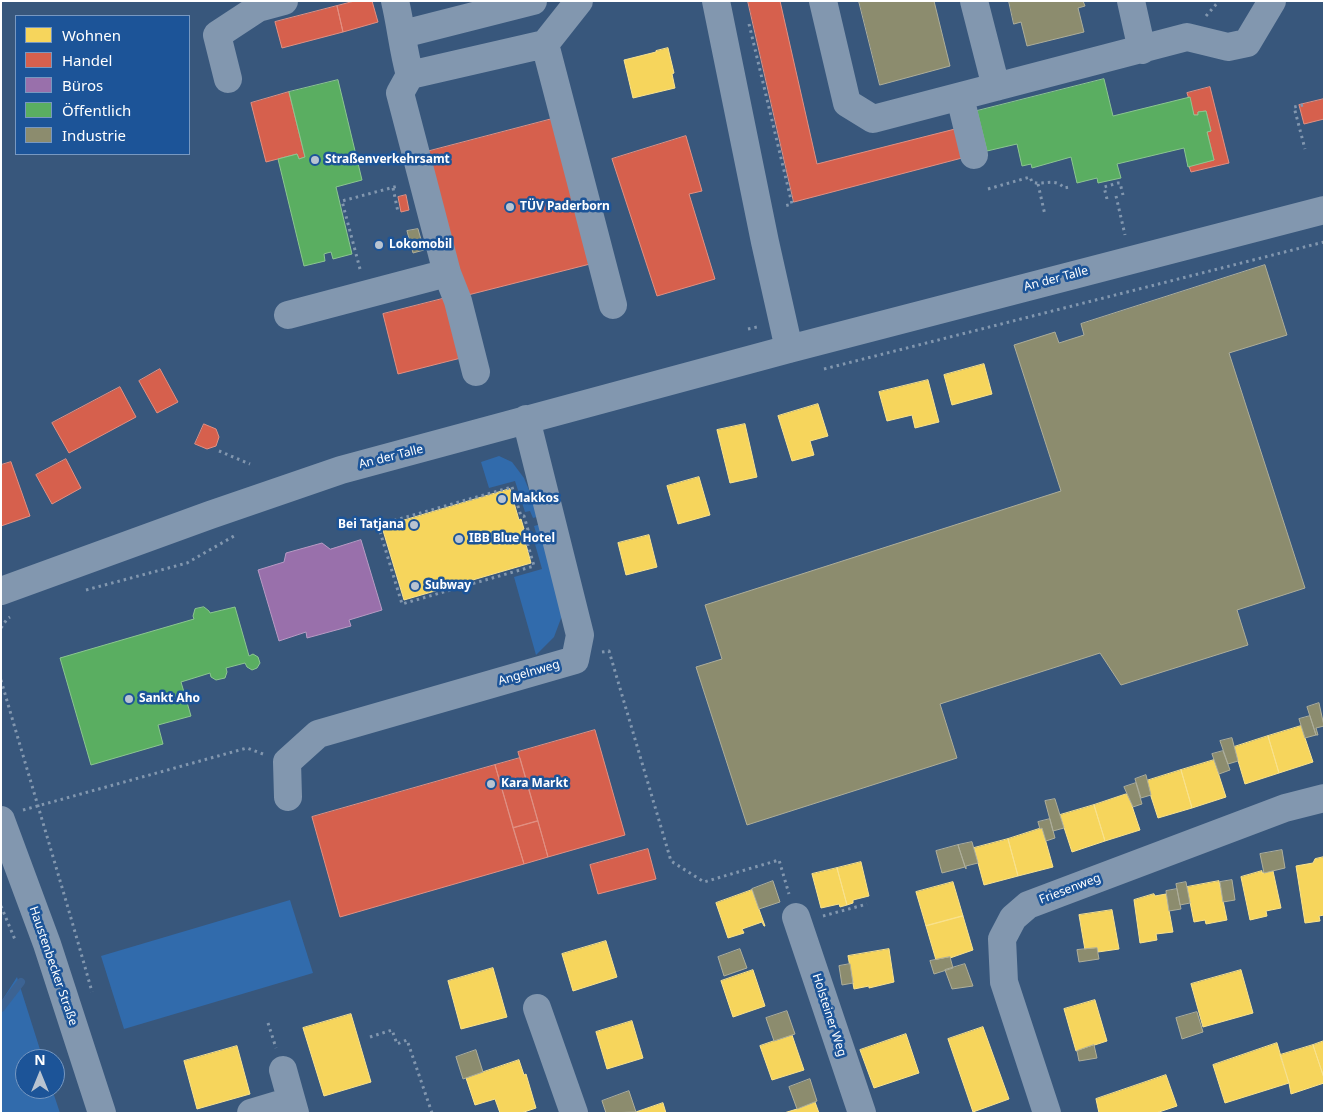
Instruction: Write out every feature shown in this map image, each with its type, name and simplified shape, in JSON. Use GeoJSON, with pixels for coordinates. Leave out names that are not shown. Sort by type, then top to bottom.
{"type":"FeatureCollection","features":[{"type":"Feature","properties":{"kind":"street"},"geometry":{"type":"LineString","coordinates":[[228,79],[217,34],[258,8],[284,1]]}},
{"type":"Feature","properties":{"kind":"street"},"geometry":{"type":"LineString","coordinates":[[395,1],[403,34],[404,54],[410,75],[400,93],[447,273],[458,301],[476,372]]}},
{"type":"Feature","properties":{"kind":"street"},"geometry":{"type":"LineString","coordinates":[[410,75],[545,44],[579,1]]}},
{"type":"Feature","properties":{"kind":"street"},"geometry":{"type":"LineString","coordinates":[[716,1],[789,349]]}},
{"type":"Feature","properties":{"kind":"street"},"geometry":{"type":"LineString","coordinates":[[823,1],[846,103],[873,120],[1187,37],[1228,48],[1247,44],[1272,1]]}},
{"type":"Feature","properties":{"kind":"street"},"geometry":{"type":"LineString","coordinates":[[974,1],[996,87]]}},
{"type":"Feature","properties":{"kind":"street"},"geometry":{"type":"LineString","coordinates":[[1131,1],[1142,50]]}},
{"type":"Feature","properties":{"kind":"street"},"geometry":{"type":"LineString","coordinates":[[403,34],[532,2]]}},
{"type":"Feature","properties":{"kind":"street"},"geometry":{"type":"LineString","coordinates":[[545,44],[613,305]]}},
{"type":"Feature","properties":{"kind":"street"},"geometry":{"type":"LineString","coordinates":[[960,97],[974,155]]}},
{"type":"Feature","properties":{"kind":"street","name":"An der Talle"},"geometry":{"type":"LineString","coordinates":[[1,591],[201,518],[341,470],[789,349],[1324,210]]}},
{"type":"Feature","properties":{"kind":"street"},"geometry":{"type":"LineString","coordinates":[[288,315],[447,273]]}},
{"type":"Feature","properties":{"kind":"street","name":"Angelnweg"},"geometry":{"type":"LineString","coordinates":[[288,797],[287,762],[318,734],[575,660],[580,634],[526,419]]}},
{"type":"Feature","properties":{"kind":"street","name":"Friesenweg"},"geometry":{"type":"LineString","coordinates":[[1047,1113],[1004,982],[1002,939],[1013,918],[1028,905],[1285,808],[1324,798]]}},
{"type":"Feature","properties":{"kind":"street","name":"Haustenbecker Straße"},"geometry":{"type":"LineString","coordinates":[[10,816],[38,918],[102,1113]]}},
{"type":"Feature","properties":{"kind":"street","name":"Holsteiner Weg"},"geometry":{"type":"LineString","coordinates":[[797,919],[862,1113]]}},
{"type":"Feature","properties":{"kind":"street"},"geometry":{"type":"LineString","coordinates":[[537,1008],[574,1113]]}},
{"type":"Feature","properties":{"kind":"street"},"geometry":{"type":"LineString","coordinates":[[251,1113],[293,1107],[283,1070]]}},
{"type":"Feature","properties":{"kind":"path"},"geometry":{"type":"LineString","coordinates":[[749,21],[792,204],[759,213]]}},
{"type":"Feature","properties":{"kind":"path"},"geometry":{"type":"LineString","coordinates":[[1303,105],[1294,107],[1305,148]]}},
{"type":"Feature","properties":{"kind":"path"},"geometry":{"type":"LineString","coordinates":[[988,189],[1030,177],[1032,182],[1038,184],[1050,181],[1061,184],[1064,188],[1070,187]]}},
{"type":"Feature","properties":{"kind":"path"},"geometry":{"type":"LineString","coordinates":[[367,294],[342,201],[423,180]]}},
{"type":"Feature","properties":{"kind":"path"},"geometry":{"type":"LineString","coordinates":[[1107,199],[1104,187],[1110,183],[1120,182],[1123,195]]}},
{"type":"Feature","properties":{"kind":"path"},"geometry":{"type":"LineString","coordinates":[[1038,184],[1045,215]]}},
{"type":"Feature","properties":{"kind":"path"},"geometry":{"type":"LineString","coordinates":[[393,188],[398,212]]}},
{"type":"Feature","properties":{"kind":"path"},"geometry":{"type":"LineString","coordinates":[[1116,196],[1131,260]]}},
{"type":"Feature","properties":{"kind":"path"},"geometry":{"type":"LineString","coordinates":[[817,371],[1324,242]]}},
{"type":"Feature","properties":{"kind":"path"},"geometry":{"type":"LineString","coordinates":[[219,451],[250,464]]}},
{"type":"Feature","properties":{"kind":"path"},"geometry":{"type":"LineString","coordinates":[[512,487],[520,516],[524,516],[528,530],[524,531],[534,566],[402,604],[378,525],[512,487]]}},
{"type":"Feature","properties":{"kind":"path"},"geometry":{"type":"LineString","coordinates":[[83,591],[187,563],[242,532]]}},
{"type":"Feature","properties":{"kind":"path"},"geometry":{"type":"LineString","coordinates":[[1,628],[7,619],[14,615]]}},
{"type":"Feature","properties":{"kind":"path"},"geometry":{"type":"LineString","coordinates":[[575,660],[609,651],[671,861],[704,882],[779,860],[797,919],[867,904]]}},
{"type":"Feature","properties":{"kind":"path"},"geometry":{"type":"LineString","coordinates":[[1,680],[37,806],[62,883],[93,996]]}},
{"type":"Feature","properties":{"kind":"path"},"geometry":{"type":"LineString","coordinates":[[10,816],[37,806],[247,748]]}},
{"type":"Feature","properties":{"kind":"path"},"geometry":{"type":"LineString","coordinates":[[370,1037],[392,1030],[397,1044],[407,1040],[432,1113]]}},
{"type":"Feature","properties":{"kind":"shaded area"},"geometry":{"type":"Polygon","coordinates":[[[499,456],[512,462],[524,478],[540,516],[533,518],[530,511],[525,512],[515,481],[489,488],[481,462],[499,456]]]}},
{"type":"Feature","properties":{"kind":"shaded area"},"geometry":{"type":"Polygon","coordinates":[[[541,524],[563,613],[554,637],[536,655],[514,577],[542,569],[533,537],[537,536],[534,526],[541,524]]]}},
{"type":"Feature","properties":{"kind":"shaded area"},"geometry":{"type":"Polygon","coordinates":[[[290,900],[313,973],[124,1029],[101,956],[290,900]]]}},
{"type":"Feature","properties":{"kind":"shaded area"},"geometry":{"type":"Polygon","coordinates":[[[17,977],[40,1049],[15,1049],[15,1099],[55,1099],[60,1113],[1,1113],[1,1002],[17,977]]]}},
{"type":"Feature","properties":{"kind":"building: Wohnen"},"geometry":{"type":"Polygon","coordinates":[[[668,48],[674,73],[672,74],[675,88],[633,98],[624,60],[668,48]]]}},
{"type":"Feature","properties":{"kind":"building: Wohnen"},"geometry":{"type":"Polygon","coordinates":[[[984,364],[992,394],[952,405],[944,375],[984,364]]]}},
{"type":"Feature","properties":{"kind":"building: Wohnen"},"geometry":{"type":"Polygon","coordinates":[[[928,380],[939,422],[915,428],[912,415],[887,421],[879,392],[928,380]]]}},
{"type":"Feature","properties":{"kind":"building: Wohnen"},"geometry":{"type":"Polygon","coordinates":[[[818,404],[828,436],[810,441],[814,455],[792,461],[778,416],[818,404]]]}},
{"type":"Feature","properties":{"kind":"building: Wohnen"},"geometry":{"type":"Polygon","coordinates":[[[745,424],[757,477],[730,483],[717,430],[745,424]]]}},
{"type":"Feature","properties":{"kind":"building: Wohnen"},"geometry":{"type":"Polygon","coordinates":[[[699,477],[710,515],[678,524],[667,486],[699,477]]]}},
{"type":"Feature","properties":{"kind":"building: Wohnen"},"geometry":{"type":"Polygon","coordinates":[[[510,489],[519,520],[521,519],[524,529],[522,530],[531,563],[404,600],[382,527],[510,489]]]}},
{"type":"Feature","properties":{"kind":"building: Wohnen"},"geometry":{"type":"Polygon","coordinates":[[[649,535],[657,567],[626,575],[618,543],[649,535]]]}},
{"type":"Feature","properties":{"kind":"building: Wohnen"},"geometry":{"type":"Polygon","coordinates":[[[1301,726],[1313,762],[1279,773],[1268,736],[1301,726]]]}},
{"type":"Feature","properties":{"kind":"building: Wohnen"},"geometry":{"type":"Polygon","coordinates":[[[1268,736],[1279,773],[1245,784],[1234,747],[1268,736]]]}},
{"type":"Feature","properties":{"kind":"building: Wohnen"},"geometry":{"type":"Polygon","coordinates":[[[1214,760],[1226,797],[1192,808],[1181,770],[1214,760]]]}},
{"type":"Feature","properties":{"kind":"building: Wohnen"},"geometry":{"type":"Polygon","coordinates":[[[1181,770],[1192,808],[1158,818],[1146,781],[1181,770]]]}},
{"type":"Feature","properties":{"kind":"building: Wohnen"},"geometry":{"type":"Polygon","coordinates":[[[1128,794],[1140,830],[1105,841],[1094,805],[1128,794]]]}},
{"type":"Feature","properties":{"kind":"building: Wohnen"},"geometry":{"type":"Polygon","coordinates":[[[1094,805],[1105,841],[1072,852],[1060,815],[1094,805]]]}},
{"type":"Feature","properties":{"kind":"building: Wohnen"},"geometry":{"type":"Polygon","coordinates":[[[1042,828],[1053,867],[1018,876],[1008,839],[1042,828]]]}},
{"type":"Feature","properties":{"kind":"building: Wohnen"},"geometry":{"type":"Polygon","coordinates":[[[1008,839],[1018,876],[984,885],[974,848],[1008,839]]]}},
{"type":"Feature","properties":{"kind":"building: Wohnen"},"geometry":{"type":"Polygon","coordinates":[[[1324,857],[1324,915],[1319,916],[1320,921],[1305,923],[1296,866],[1313,863],[1315,859],[1324,857]]]}},
{"type":"Feature","properties":{"kind":"building: Wohnen"},"geometry":{"type":"Polygon","coordinates":[[[861,862],[869,896],[853,900],[853,903],[847,905],[837,868],[861,862]]]}},
{"type":"Feature","properties":{"kind":"building: Wohnen"},"geometry":{"type":"Polygon","coordinates":[[[837,868],[847,905],[840,907],[839,904],[821,908],[812,874],[837,868]]]}},
{"type":"Feature","properties":{"kind":"building: Wohnen"},"geometry":{"type":"Polygon","coordinates":[[[1262,871],[1262,873],[1273,871],[1281,908],[1266,911],[1267,916],[1250,920],[1241,877],[1262,871]]]}},
{"type":"Feature","properties":{"kind":"building: Wohnen"},"geometry":{"type":"Polygon","coordinates":[[[1219,881],[1227,920],[1206,924],[1205,920],[1194,922],[1187,887],[1219,881]]]}},
{"type":"Feature","properties":{"kind":"building: Wohnen"},"geometry":{"type":"Polygon","coordinates":[[[953,882],[963,916],[926,926],[916,892],[953,882]]]}},
{"type":"Feature","properties":{"kind":"building: Wohnen"},"geometry":{"type":"Polygon","coordinates":[[[752,890],[765,926],[762,922],[742,929],[744,933],[728,938],[716,903],[752,890]]]}},
{"type":"Feature","properties":{"kind":"building: Wohnen"},"geometry":{"type":"Polygon","coordinates":[[[1154,894],[1155,896],[1166,894],[1173,932],[1156,934],[1157,940],[1140,943],[1134,900],[1154,894]]]}},
{"type":"Feature","properties":{"kind":"building: Wohnen"},"geometry":{"type":"Polygon","coordinates":[[[1112,910],[1119,949],[1098,952],[1097,948],[1085,950],[1079,915],[1112,910]]]}},
{"type":"Feature","properties":{"kind":"building: Wohnen"},"geometry":{"type":"Polygon","coordinates":[[[963,916],[973,950],[950,958],[936,960],[926,926],[963,916]]]}},
{"type":"Feature","properties":{"kind":"building: Wohnen"},"geometry":{"type":"Polygon","coordinates":[[[606,941],[617,977],[573,991],[562,954],[606,941]]]}},
{"type":"Feature","properties":{"kind":"building: Wohnen"},"geometry":{"type":"Polygon","coordinates":[[[889,949],[894,982],[869,988],[869,986],[854,989],[848,956],[889,949]]]}},
{"type":"Feature","properties":{"kind":"building: Wohnen"},"geometry":{"type":"Polygon","coordinates":[[[493,968],[507,1017],[461,1029],[448,981],[493,968]]]}},
{"type":"Feature","properties":{"kind":"building: Wohnen"},"geometry":{"type":"Polygon","coordinates":[[[753,970],[765,1006],[733,1017],[721,981],[753,970]]]}},
{"type":"Feature","properties":{"kind":"building: Wohnen"},"geometry":{"type":"Polygon","coordinates":[[[1241,970],[1253,1013],[1203,1027],[1191,984],[1241,970]]]}},
{"type":"Feature","properties":{"kind":"building: Wohnen"},"geometry":{"type":"Polygon","coordinates":[[[1095,1000],[1107,1041],[1076,1051],[1064,1009],[1095,1000]]]}},
{"type":"Feature","properties":{"kind":"building: Wohnen"},"geometry":{"type":"Polygon","coordinates":[[[351,1014],[371,1082],[324,1096],[303,1028],[351,1014]]]}},
{"type":"Feature","properties":{"kind":"building: Wohnen"},"geometry":{"type":"Polygon","coordinates":[[[632,1021],[643,1058],[607,1069],[596,1032],[632,1021]]]}},
{"type":"Feature","properties":{"kind":"building: Wohnen"},"geometry":{"type":"Polygon","coordinates":[[[983,1027],[1009,1099],[973,1112],[948,1039],[983,1027]]]}},
{"type":"Feature","properties":{"kind":"building: Wohnen"},"geometry":{"type":"Polygon","coordinates":[[[906,1034],[919,1073],[874,1088],[860,1050],[906,1034]]]}},
{"type":"Feature","properties":{"kind":"building: Wohnen"},"geometry":{"type":"Polygon","coordinates":[[[792,1035],[804,1070],[772,1080],[760,1046],[792,1035]]]}},
{"type":"Feature","properties":{"kind":"building: Wohnen"},"geometry":{"type":"Polygon","coordinates":[[[1324,1041],[1324,1078],[1313,1045],[1324,1041]]]}},
{"type":"Feature","properties":{"kind":"building: Wohnen"},"geometry":{"type":"Polygon","coordinates":[[[1277,1043],[1289,1083],[1225,1103],[1213,1065],[1277,1043]]]}},
{"type":"Feature","properties":{"kind":"building: Wohnen"},"geometry":{"type":"Polygon","coordinates":[[[1313,1045],[1324,1083],[1291,1094],[1280,1055],[1313,1045]]]}},
{"type":"Feature","properties":{"kind":"building: Wohnen"},"geometry":{"type":"Polygon","coordinates":[[[237,1046],[250,1094],[197,1109],[184,1061],[237,1046]]]}},
{"type":"Feature","properties":{"kind":"building: Wohnen"},"geometry":{"type":"Polygon","coordinates":[[[519,1060],[524,1075],[526,1074],[536,1108],[521,1113],[500,1113],[495,1099],[475,1105],[466,1078],[519,1060]]]}},
{"type":"Feature","properties":{"kind":"building: Wohnen"},"geometry":{"type":"Polygon","coordinates":[[[1166,1075],[1177,1106],[1156,1113],[1099,1113],[1096,1099],[1166,1075]]]}},
{"type":"Feature","properties":{"kind":"building: Wohnen"},"geometry":{"type":"Polygon","coordinates":[[[815,1102],[819,1113],[784,1113],[797,1109],[815,1102]]]}},
{"type":"Feature","properties":{"kind":"building: Wohnen"},"geometry":{"type":"Polygon","coordinates":[[[663,1103],[666,1113],[634,1113],[636,1112],[663,1103]]]}},
{"type":"Feature","properties":{"kind":"building: Handel"},"geometry":{"type":"Polygon","coordinates":[[[355,1],[372,1],[378,22],[343,32],[337,6],[355,1]]]}},
{"type":"Feature","properties":{"kind":"building: Handel"},"geometry":{"type":"Polygon","coordinates":[[[748,1],[780,1],[817,164],[955,129],[962,158],[794,202],[748,1]]]}},
{"type":"Feature","properties":{"kind":"building: Handel"},"geometry":{"type":"Polygon","coordinates":[[[337,6],[343,32],[282,48],[275,22],[337,6]]]}},
{"type":"Feature","properties":{"kind":"building: Handel"},"geometry":{"type":"Polygon","coordinates":[[[1210,87],[1229,163],[1191,172],[1189,166],[1214,160],[1207,132],[1211,131],[1206,111],[1198,112],[1198,115],[1194,115],[1187,93],[1210,87]]]}},
{"type":"Feature","properties":{"kind":"building: Handel"},"geometry":{"type":"Polygon","coordinates":[[[289,92],[305,157],[299,159],[297,154],[266,162],[251,103],[289,92]]]}},
{"type":"Feature","properties":{"kind":"building: Handel"},"geometry":{"type":"Polygon","coordinates":[[[1324,99],[1324,119],[1304,124],[1299,105],[1324,99]]]}},
{"type":"Feature","properties":{"kind":"building: Handel","name":"TÜV Paderborn"},"geometry":{"type":"Polygon","coordinates":[[[556,118],[594,263],[464,296],[426,152],[556,118]]]}},
{"type":"Feature","properties":{"kind":"building: Handel"},"geometry":{"type":"Polygon","coordinates":[[[686,136],[702,191],[689,194],[715,279],[657,296],[612,159],[686,136]]]}},
{"type":"Feature","properties":{"kind":"building: Handel"},"geometry":{"type":"Polygon","coordinates":[[[406,195],[409,210],[401,212],[398,197],[406,195]]]}},
{"type":"Feature","properties":{"kind":"building: Handel"},"geometry":{"type":"Polygon","coordinates":[[[446,298],[461,358],[398,374],[383,314],[446,298]]]}},
{"type":"Feature","properties":{"kind":"building: Handel"},"geometry":{"type":"Polygon","coordinates":[[[160,369],[178,402],[157,413],[139,381],[160,369]]]}},
{"type":"Feature","properties":{"kind":"building: Handel"},"geometry":{"type":"Polygon","coordinates":[[[120,387],[136,417],[69,453],[52,423],[120,387]]]}},
{"type":"Feature","properties":{"kind":"building: Handel"},"geometry":{"type":"Polygon","coordinates":[[[204,424],[216,429],[219,437],[216,446],[207,449],[195,444],[204,424]]]}},
{"type":"Feature","properties":{"kind":"building: Handel"},"geometry":{"type":"Polygon","coordinates":[[[66,459],[81,488],[52,504],[36,475],[66,459]]]}},
{"type":"Feature","properties":{"kind":"building: Handel"},"geometry":{"type":"Polygon","coordinates":[[[11,462],[30,516],[1,526],[1,465],[11,462]]]}},
{"type":"Feature","properties":{"kind":"building: Handel"},"geometry":{"type":"Polygon","coordinates":[[[595,730],[625,835],[548,857],[518,752],[595,730]]]}},
{"type":"Feature","properties":{"kind":"building: Handel"},"geometry":{"type":"Polygon","coordinates":[[[520,758],[538,821],[513,828],[495,765],[520,758]]]}},
{"type":"Feature","properties":{"kind":"building: Handel"},"geometry":{"type":"Polygon","coordinates":[[[495,765],[524,864],[340,917],[312,817],[495,765]]]}},
{"type":"Feature","properties":{"kind":"building: Handel"},"geometry":{"type":"Polygon","coordinates":[[[538,821],[548,857],[524,864],[513,828],[538,821]]]}},
{"type":"Feature","properties":{"kind":"building: Handel"},"geometry":{"type":"Polygon","coordinates":[[[648,849],[656,879],[598,894],[590,865],[648,849]]]}},
{"type":"Feature","properties":{"kind":"building: Büros"},"geometry":{"type":"Polygon","coordinates":[[[361,540],[382,610],[349,620],[351,626],[307,638],[306,632],[279,641],[258,570],[284,562],[286,553],[322,543],[330,549],[361,540]]]}},
{"type":"Feature","properties":{"kind":"building: Öffentlich"},"geometry":{"type":"Polygon","coordinates":[[[1104,79],[1113,116],[1190,97],[1194,115],[1198,115],[1198,112],[1206,111],[1211,131],[1207,132],[1214,160],[1188,167],[1184,148],[1117,164],[1121,178],[1098,183],[1097,178],[1077,183],[1071,157],[1032,168],[1031,164],[1022,166],[1017,144],[987,151],[977,111],[1104,79]]]}},
{"type":"Feature","properties":{"kind":"building: Öffentlich"},"geometry":{"type":"Polygon","coordinates":[[[338,80],[362,180],[336,187],[352,254],[333,259],[331,252],[324,254],[325,261],[304,266],[278,159],[297,154],[299,159],[305,157],[289,92],[338,80]]]}},
{"type":"Feature","properties":{"kind":"building: Öffentlich","name":"Sankt Aho"},"geometry":{"type":"Polygon","coordinates":[[[204,607],[210,613],[235,607],[249,656],[253,654],[258,657],[260,663],[257,668],[252,670],[245,663],[226,668],[225,678],[216,680],[211,677],[210,673],[181,682],[191,716],[158,725],[163,744],[91,765],[60,658],[194,619],[195,609],[204,607]]]}},
{"type":"Feature","properties":{"kind":"building: Industrie"},"geometry":{"type":"Polygon","coordinates":[[[859,1],[934,1],[950,66],[880,85],[859,1]]]}},
{"type":"Feature","properties":{"kind":"building: Industrie"},"geometry":{"type":"Polygon","coordinates":[[[1009,1],[1083,1],[1085,6],[1078,8],[1084,32],[1027,46],[1021,22],[1014,24],[1009,1]]]}},
{"type":"Feature","properties":{"kind":"building: Industrie"},"geometry":{"type":"Polygon","coordinates":[[[418,229],[424,250],[413,253],[407,231],[418,229]]]}},
{"type":"Feature","properties":{"kind":"building: Industrie"},"geometry":{"type":"Polygon","coordinates":[[[1265,265],[1287,335],[1229,353],[1305,588],[1237,610],[1248,645],[1121,685],[1100,653],[940,704],[957,758],[747,825],[696,667],[722,659],[705,605],[1061,491],[1014,345],[1055,332],[1059,343],[1084,335],[1081,324],[1265,265]]]}},
{"type":"Feature","properties":{"kind":"building: Industrie"},"geometry":{"type":"Polygon","coordinates":[[[1319,703],[1324,726],[1316,728],[1318,735],[1316,735],[1307,707],[1319,703]]]}},
{"type":"Feature","properties":{"kind":"building: Industrie"},"geometry":{"type":"Polygon","coordinates":[[[1310,716],[1316,735],[1305,738],[1299,719],[1310,716]]]}},
{"type":"Feature","properties":{"kind":"building: Industrie"},"geometry":{"type":"Polygon","coordinates":[[[1232,738],[1238,761],[1228,764],[1220,741],[1232,738]]]}},
{"type":"Feature","properties":{"kind":"building: Industrie"},"geometry":{"type":"Polygon","coordinates":[[[1223,751],[1230,770],[1219,774],[1212,754],[1223,751]]]}},
{"type":"Feature","properties":{"kind":"building: Industrie"},"geometry":{"type":"Polygon","coordinates":[[[1146,775],[1151,795],[1141,798],[1135,779],[1146,775]]]}},
{"type":"Feature","properties":{"kind":"building: Industrie"},"geometry":{"type":"Polygon","coordinates":[[[1136,783],[1142,804],[1133,807],[1124,787],[1136,783]]]}},
{"type":"Feature","properties":{"kind":"building: Industrie"},"geometry":{"type":"Polygon","coordinates":[[[1055,799],[1064,828],[1053,831],[1045,801],[1055,799]]]}},
{"type":"Feature","properties":{"kind":"building: Industrie"},"geometry":{"type":"Polygon","coordinates":[[[1050,819],[1055,838],[1046,841],[1038,822],[1050,819]]]}},
{"type":"Feature","properties":{"kind":"building: Industrie"},"geometry":{"type":"Polygon","coordinates":[[[972,842],[978,863],[966,866],[966,869],[958,845],[972,842]]]}},
{"type":"Feature","properties":{"kind":"building: Industrie"},"geometry":{"type":"Polygon","coordinates":[[[958,845],[965,867],[942,873],[936,851],[958,845]]]}},
{"type":"Feature","properties":{"kind":"building: Industrie"},"geometry":{"type":"Polygon","coordinates":[[[1282,850],[1285,868],[1264,873],[1260,854],[1282,850]]]}},
{"type":"Feature","properties":{"kind":"building: Industrie"},"geometry":{"type":"Polygon","coordinates":[[[1232,880],[1235,900],[1223,902],[1220,882],[1232,880]]]}},
{"type":"Feature","properties":{"kind":"building: Industrie"},"geometry":{"type":"Polygon","coordinates":[[[773,881],[780,902],[759,909],[752,889],[773,881]]]}},
{"type":"Feature","properties":{"kind":"building: Industrie"},"geometry":{"type":"Polygon","coordinates":[[[1186,882],[1190,903],[1180,905],[1176,884],[1186,882]]]}},
{"type":"Feature","properties":{"kind":"building: Industrie"},"geometry":{"type":"Polygon","coordinates":[[[1177,889],[1181,909],[1169,911],[1166,891],[1177,889]]]}},
{"type":"Feature","properties":{"kind":"building: Industrie"},"geometry":{"type":"Polygon","coordinates":[[[1097,948],[1099,959],[1079,962],[1077,950],[1097,948]]]}},
{"type":"Feature","properties":{"kind":"building: Industrie"},"geometry":{"type":"Polygon","coordinates":[[[740,949],[747,968],[724,976],[718,957],[740,949]]]}},
{"type":"Feature","properties":{"kind":"building: Industrie"},"geometry":{"type":"Polygon","coordinates":[[[950,957],[953,968],[934,974],[930,961],[950,957]]]}},
{"type":"Feature","properties":{"kind":"building: Industrie"},"geometry":{"type":"Polygon","coordinates":[[[850,964],[853,983],[842,985],[839,966],[850,964]]]}},
{"type":"Feature","properties":{"kind":"building: Industrie"},"geometry":{"type":"Polygon","coordinates":[[[965,964],[973,986],[952,989],[945,970],[965,964]]]}},
{"type":"Feature","properties":{"kind":"building: Industrie"},"geometry":{"type":"Polygon","coordinates":[[[787,1011],[795,1034],[774,1041],[766,1018],[787,1011]]]}},
{"type":"Feature","properties":{"kind":"building: Industrie"},"geometry":{"type":"Polygon","coordinates":[[[1197,1012],[1203,1032],[1182,1039],[1176,1018],[1197,1012]]]}},
{"type":"Feature","properties":{"kind":"building: Industrie"},"geometry":{"type":"Polygon","coordinates":[[[1094,1045],[1097,1058],[1079,1061],[1077,1051],[1094,1045]]]}},
{"type":"Feature","properties":{"kind":"building: Industrie"},"geometry":{"type":"Polygon","coordinates":[[[476,1050],[483,1072],[463,1079],[456,1057],[476,1050]]]}},
{"type":"Feature","properties":{"kind":"building: Industrie"},"geometry":{"type":"Polygon","coordinates":[[[810,1079],[817,1101],[797,1109],[789,1087],[810,1079]]]}},
{"type":"Feature","properties":{"kind":"building: Industrie"},"geometry":{"type":"Polygon","coordinates":[[[629,1091],[636,1112],[606,1113],[602,1101],[629,1091]]]}},
{"type":"Feature","properties":{"kind":"waterway"},"geometry":{"type":"LineString","coordinates":[[1,1008],[21,982]]}},
{"type":"Feature","properties":{"kind":"place","name":"Straßenverkehrsamt"},"geometry":{"type":"Point","coordinates":[315,160]}},
{"type":"Feature","properties":{"kind":"place","name":"TÜV Paderborn"},"geometry":{"type":"Point","coordinates":[510,207]}},
{"type":"Feature","properties":{"kind":"place","name":"Lokomobil"},"geometry":{"type":"Point","coordinates":[379,245]}},
{"type":"Feature","properties":{"kind":"place","name":"Makkos"},"geometry":{"type":"Point","coordinates":[502,499]}},
{"type":"Feature","properties":{"kind":"place","name":"Bei Tatjana"},"geometry":{"type":"Point","coordinates":[414,525]}},
{"type":"Feature","properties":{"kind":"place","name":"IBB Blue Hotel"},"geometry":{"type":"Point","coordinates":[459,539]}},
{"type":"Feature","properties":{"kind":"place","name":"Subway"},"geometry":{"type":"Point","coordinates":[415,586]}},
{"type":"Feature","properties":{"kind":"place","name":"Sankt Aho"},"geometry":{"type":"Point","coordinates":[129,699]}},
{"type":"Feature","properties":{"kind":"place","name":"Kara Markt"},"geometry":{"type":"Point","coordinates":[491,784]}}]}
